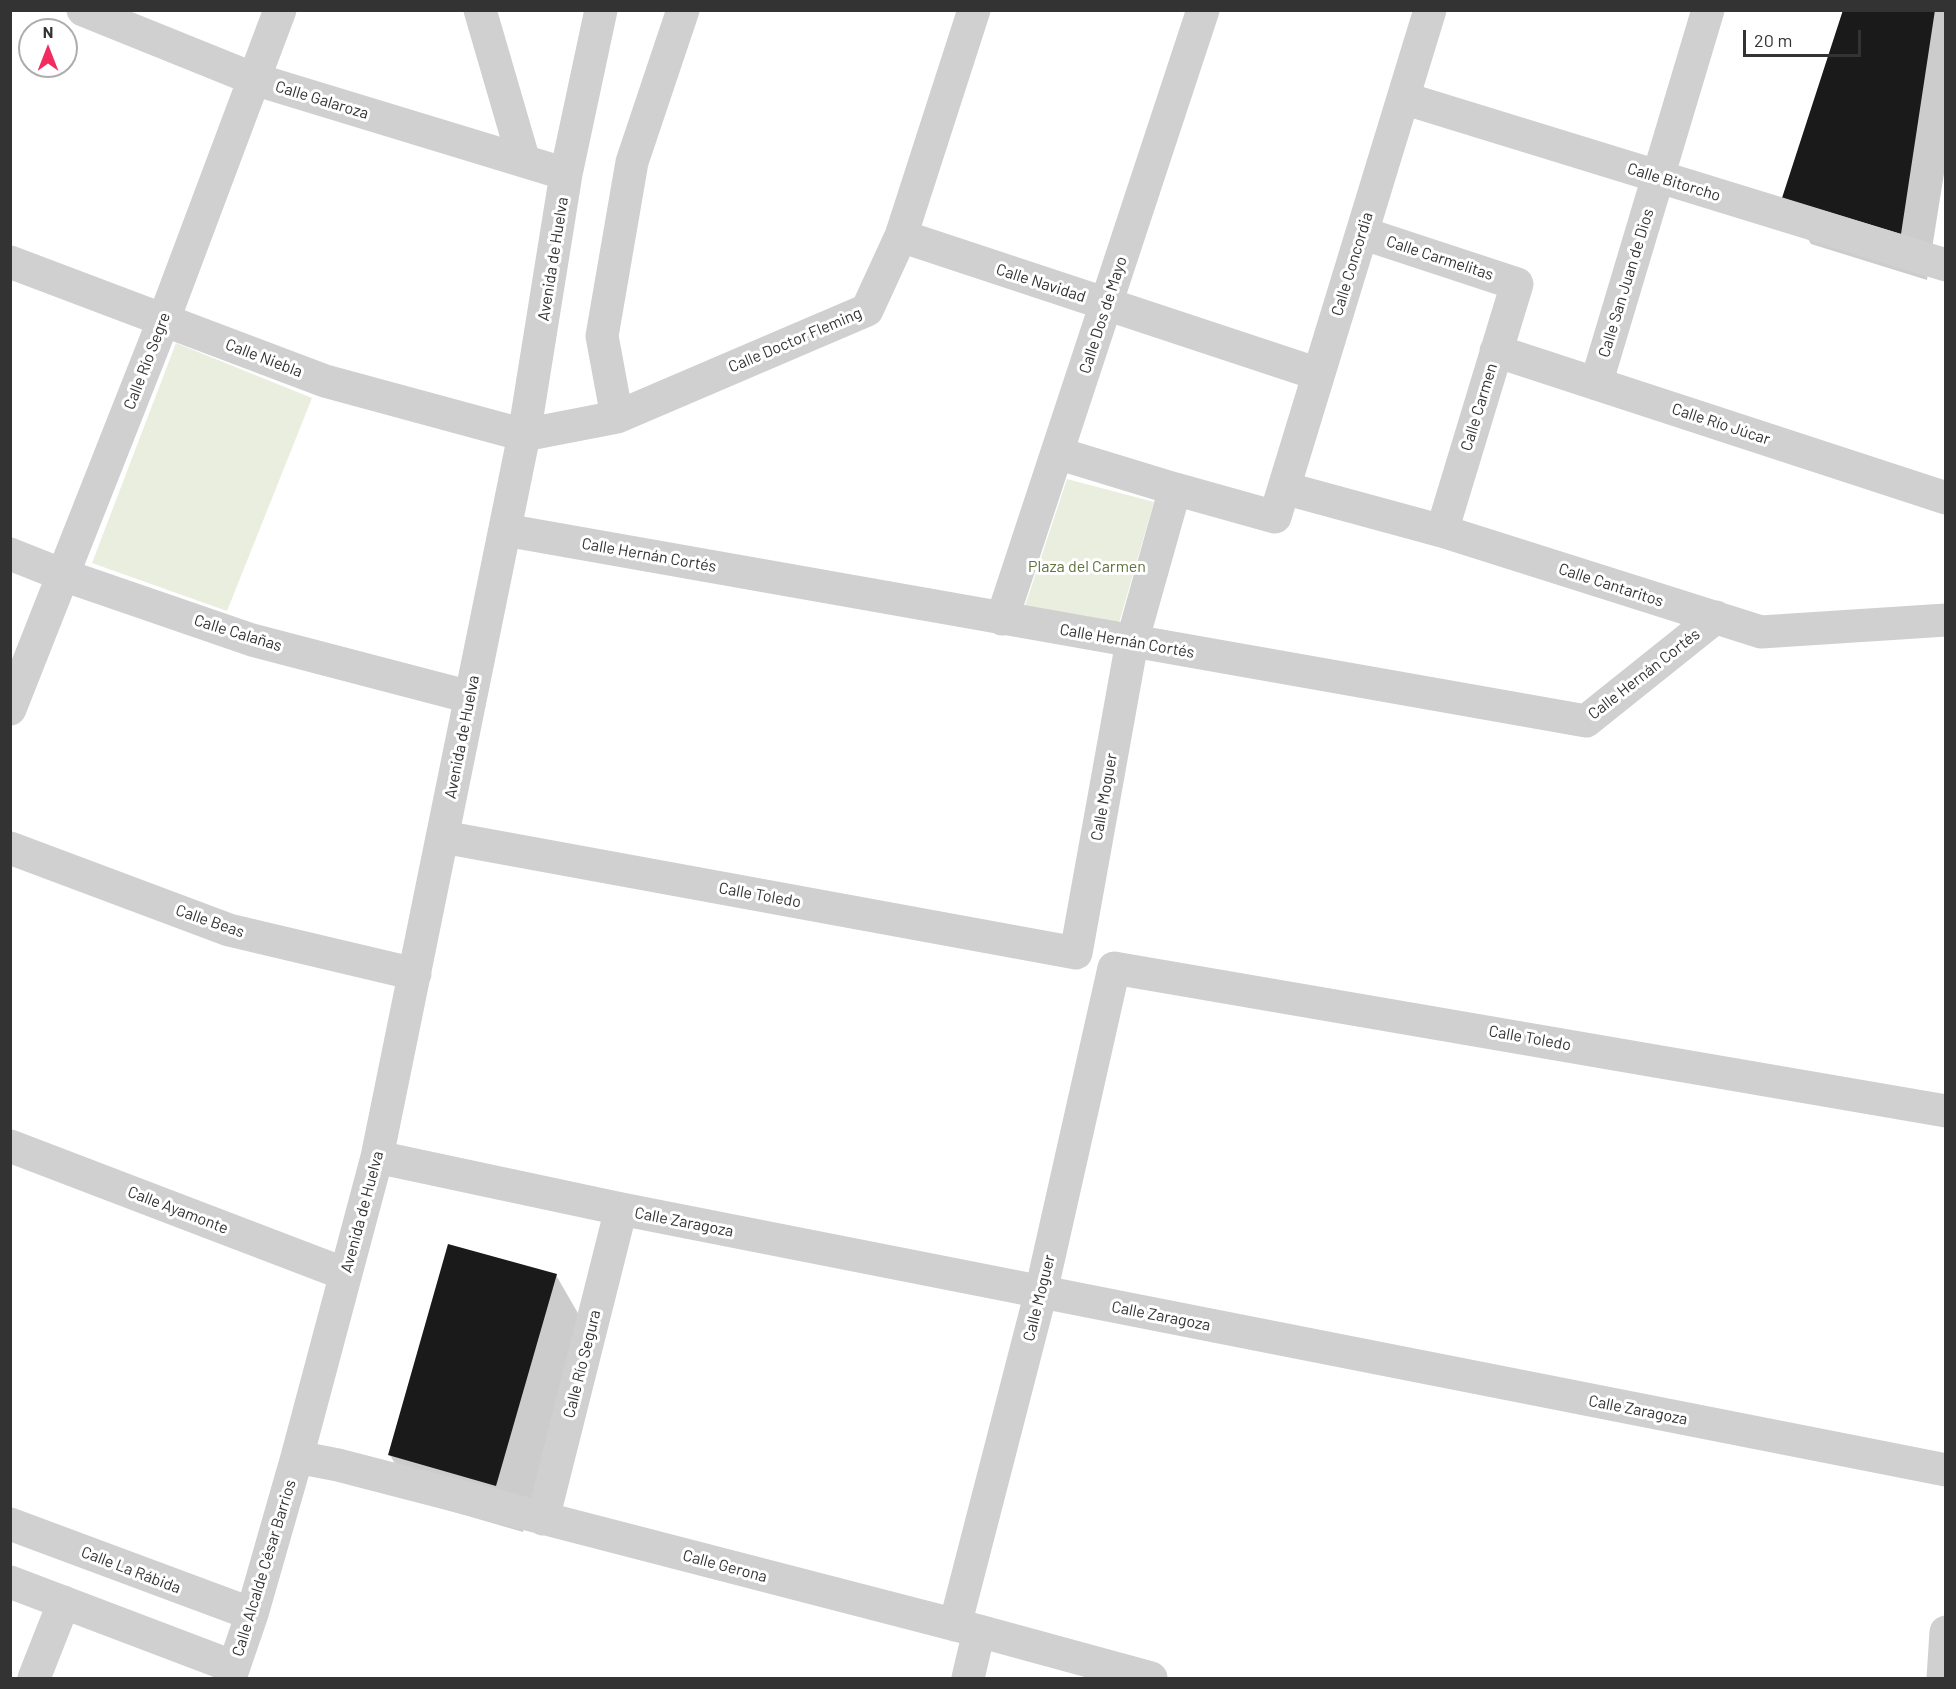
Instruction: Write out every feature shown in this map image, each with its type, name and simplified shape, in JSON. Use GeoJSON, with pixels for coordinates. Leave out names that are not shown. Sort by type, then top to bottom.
{"type":"FeatureCollection","features":[{"type":"Feature","properties":{"kind":"street","name":"Calle Galaroza"},"geometry":{"type":"LineString","coordinates":[[83,10],[254,80],[566,174]]}},
{"type":"Feature","properties":{"kind":"street","name":"Calle Río Segre"},"geometry":{"type":"LineString","coordinates":[[10,709],[164,319],[280,10]]}},
{"type":"Feature","properties":{"kind":"street"},"geometry":{"type":"LineString","coordinates":[[480,10],[524,161]]}},
{"type":"Feature","properties":{"kind":"street","name":"Avenida de Huelva"},"geometry":{"type":"LineString","coordinates":[[297,1457],[377,1157],[524,435],[566,174],[601,10]]}},
{"type":"Feature","properties":{"kind":"street"},"geometry":{"type":"LineString","coordinates":[[617,417],[602,336],[632,162],[683,10]]}},
{"type":"Feature","properties":{"kind":"street","name":"Calle Doctor Fleming"},"geometry":{"type":"LineString","coordinates":[[524,435],[617,417],[867,310],[901,236],[974,10]]}},
{"type":"Feature","properties":{"kind":"street","name":"Calle Dos de Mayo"},"geometry":{"type":"LineString","coordinates":[[1002,619],[1203,10]]}},
{"type":"Feature","properties":{"kind":"street","name":"Calle Concordia"},"geometry":{"type":"LineString","coordinates":[[1279,502],[1430,10]]}},
{"type":"Feature","properties":{"kind":"street","name":"Calle San Juan de Dios"},"geometry":{"type":"LineString","coordinates":[[1596,384],[1708,10]]}},
{"type":"Feature","properties":{"kind":"street","name":"Calle Bitorcho"},"geometry":{"type":"LineString","coordinates":[[1403,98],[1946,265]]}},
{"type":"Feature","properties":{"kind":"street","name":"Calle Carmelitas"},"geometry":{"type":"LineString","coordinates":[[1362,233],[1517,284]]}},
{"type":"Feature","properties":{"kind":"street","name":"Calle Navidad"},"geometry":{"type":"LineString","coordinates":[[901,236],[1318,374]]}},
{"type":"Feature","properties":{"kind":"street","name":"Calle Niebla"},"geometry":{"type":"LineString","coordinates":[[10,262],[325,381],[524,435]]}},
{"type":"Feature","properties":{"kind":"street","name":"Calle Carmen"},"geometry":{"type":"LineString","coordinates":[[1442,531],[1517,284]]}},
{"type":"Feature","properties":{"kind":"street","name":"Calle Río Júcar"},"geometry":{"type":"LineString","coordinates":[[1496,351],[1946,498]]}},
{"type":"Feature","properties":{"kind":"street"},"geometry":{"type":"LineString","coordinates":[[1057,453],[1175,489],[1279,502]]}},
{"type":"Feature","properties":{"kind":"street"},"geometry":{"type":"LineString","coordinates":[[1132,642],[1175,489]]}},
{"type":"Feature","properties":{"kind":"street","name":"Calle Cantaritos"},"geometry":{"type":"LineString","coordinates":[[1279,502],[1442,531],[1761,632],[1946,620]]}},
{"type":"Feature","properties":{"kind":"street","name":"Calle Hernán Cortés"},"geometry":{"type":"LineString","coordinates":[[505,530],[1586,721],[1716,617]]}},
{"type":"Feature","properties":{"kind":"street","name":"Calle Calañas"},"geometry":{"type":"LineString","coordinates":[[10,554],[63,575],[252,640],[470,697]]}},
{"type":"Feature","properties":{"kind":"street","name":"Calle Moguer"},"geometry":{"type":"LineString","coordinates":[[1076,953],[1132,642]]}},
{"type":"Feature","properties":{"kind":"street","name":"Calle Toledo"},"geometry":{"type":"LineString","coordinates":[[443,837],[1076,953]]}},
{"type":"Feature","properties":{"kind":"street","name":"Calle Beas"},"geometry":{"type":"LineString","coordinates":[[10,848],[229,930],[415,974]]}},
{"type":"Feature","properties":{"kind":"street","name":"Calle Moguer"},"geometry":{"type":"LineString","coordinates":[[968,1678],[967,1628],[1114,968]]}},
{"type":"Feature","properties":{"kind":"street","name":"Calle Toledo"},"geometry":{"type":"LineString","coordinates":[[1114,968],[1946,1111]]}},
{"type":"Feature","properties":{"kind":"street","name":"Calle Ayamonte"},"geometry":{"type":"LineString","coordinates":[[10,1146],[345,1274]]}},
{"type":"Feature","properties":{"kind":"street","name":"Calle Zaragoza"},"geometry":{"type":"LineString","coordinates":[[377,1157],[621,1209],[1946,1470]]}},
{"type":"Feature","properties":{"kind":"street","name":"Calle Río Segura"},"geometry":{"type":"LineString","coordinates":[[543,1519],[621,1209]]}},
{"type":"Feature","properties":{"kind":"street","name":"Calle Gerona"},"geometry":{"type":"LineString","coordinates":[[297,1457],[967,1628],[1151,1678]]}},
{"type":"Feature","properties":{"kind":"street","name":"Calle Alcalde César Barrios"},"geometry":{"type":"LineString","coordinates":[[232,1673],[252,1614],[297,1457]]}},
{"type":"Feature","properties":{"kind":"street","name":"Calle La Rábida"},"geometry":{"type":"LineString","coordinates":[[10,1524],[252,1614]]}},
{"type":"Feature","properties":{"kind":"street"},"geometry":{"type":"LineString","coordinates":[[10,1582],[64,1602],[232,1673]]}},
{"type":"Feature","properties":{"kind":"street"},"geometry":{"type":"LineString","coordinates":[[34,1678],[64,1602]]}},
{"type":"Feature","properties":{"kind":"street"},"geometry":{"type":"LineString","coordinates":[[1942,1678],[1946,1632]]}},
{"type":"Feature","properties":{"kind":"green space"},"geometry":{"type":"Polygon","coordinates":[[[176,343],[312,398],[227,611],[92,563],[176,343]]]}},
{"type":"Feature","properties":{"kind":"green space","name":"Plaza del Carmen"},"geometry":{"type":"Polygon","coordinates":[[[1067,479],[1154,502],[1119,623],[1025,606],[1067,479]]]}},
{"type":"Feature","properties":{"kind":"building"},"geometry":{"type":"Polygon","coordinates":[[[1843,10],[1935,10],[1901,234],[1782,198],[1843,10]]]}},
{"type":"Feature","properties":{"kind":"building"},"geometry":{"type":"Polygon","coordinates":[[[448,1244],[557,1274],[496,1486],[388,1455],[448,1244]]]}}]}
